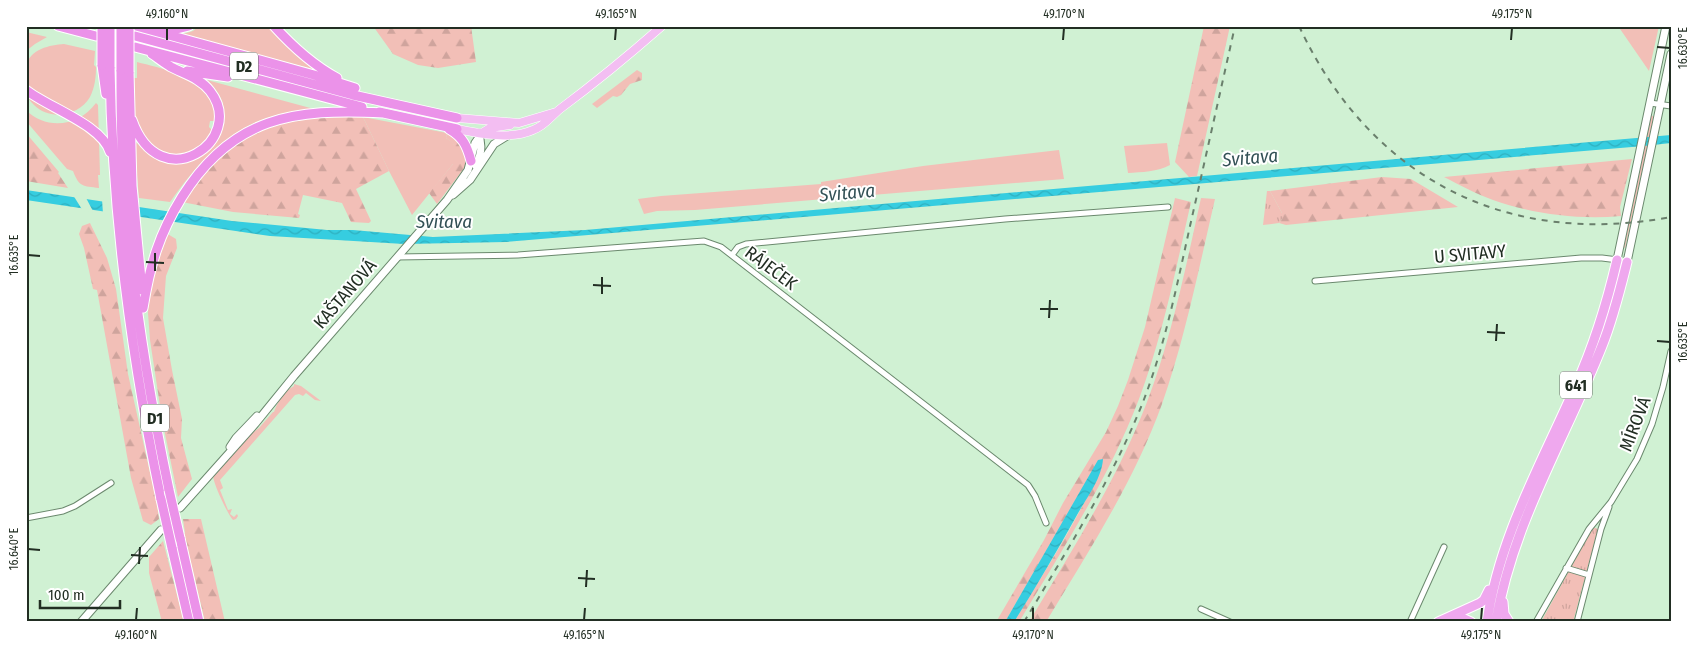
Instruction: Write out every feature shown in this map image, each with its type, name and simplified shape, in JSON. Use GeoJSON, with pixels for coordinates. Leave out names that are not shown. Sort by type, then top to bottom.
{"type":"FeatureCollection","features":[{"type":"Feature","properties":{"kind":"highway"},"geometry":{"type":"LineString","coordinates":[[58,26],[96,36]]}},
{"type":"Feature","properties":{"kind":"highway"},"geometry":{"type":"LineString","coordinates":[[102,26],[106,66]]}},
{"type":"Feature","properties":{"kind":"highway","name":"D1"},"geometry":{"type":"LineString","coordinates":[[110,26],[106,66],[114,184],[118,233],[136,369],[161,499],[189,622]]}},
{"type":"Feature","properties":{"kind":"highway","name":"D1"},"geometry":{"type":"LineString","coordinates":[[121,26],[125,71],[128,185],[142,346],[169,490],[199,622]]}},
{"type":"Feature","properties":{"kind":"highway"},"geometry":{"type":"LineString","coordinates":[[128,185],[130,111],[125,71],[129,26]]}},
{"type":"Feature","properties":{"kind":"highway"},"geometry":{"type":"LineString","coordinates":[[136,26],[173,30],[189,26]]}},
{"type":"Feature","properties":{"kind":"highway"},"geometry":{"type":"LineString","coordinates":[[136,26],[314,74],[355,88]]}},
{"type":"Feature","properties":{"kind":"highway"},"geometry":{"type":"LineString","coordinates":[[274,26],[290,44],[314,64],[382,102]]}},
{"type":"Feature","properties":{"kind":"highway","name":"D2"},"geometry":{"type":"LineString","coordinates":[[135,36],[382,102],[461,119]]}},
{"type":"Feature","properties":{"kind":"highway","name":"D2"},"geometry":{"type":"LineString","coordinates":[[135,47],[383,113],[457,129]]}},
{"type":"Feature","properties":{"kind":"highway"},"geometry":{"type":"LineString","coordinates":[[130,111],[142,140],[159,155],[170,158],[181,159],[192,156],[206,147],[213,138],[217,128],[218,111],[216,101],[210,91],[199,81],[169,66],[148,50]]}},
{"type":"Feature","properties":{"kind":"highway"},"geometry":{"type":"LineString","coordinates":[[169,66],[226,77],[250,78]]}},
{"type":"Feature","properties":{"kind":"highway"},"geometry":{"type":"LineString","coordinates":[[26,90],[37,99],[90,128],[103,138],[113,160]]}},
{"type":"Feature","properties":{"kind":"highway"},"geometry":{"type":"LineString","coordinates":[[142,346],[143,308],[149,272],[158,243],[186,190],[204,166],[218,152],[244,133],[292,116],[341,111],[383,113]]}},
{"type":"Feature","properties":{"kind":"highway"},"geometry":{"type":"LineString","coordinates":[[444,126],[463,140],[468,147],[471,161]]}},
{"type":"Feature","properties":{"kind":"highway"},"geometry":{"type":"LineString","coordinates":[[133,235],[143,308]]}},
{"type":"Feature","properties":{"kind":"highway","name":"641"},"geometry":{"type":"LineString","coordinates":[[1487,622],[1497,570],[1521,505],[1586,363],[1607,299],[1617,260]]}},
{"type":"Feature","properties":{"kind":"highway","name":"641"},"geometry":{"type":"LineString","coordinates":[[1496,622],[1502,587],[1512,554],[1603,345],[1615,311],[1627,262]]}},
{"type":"Feature","properties":{"kind":"highway"},"geometry":{"type":"LineString","coordinates":[[1441,620],[1482,602],[1497,570]]}},
{"type":"Feature","properties":{"kind":"highway"},"geometry":{"type":"LineString","coordinates":[[1502,587],[1504,614],[1508,622]]}},
{"type":"Feature","properties":{"kind":"highway"},"geometry":{"type":"LineString","coordinates":[[1441,620],[1460,617],[1471,622]]}},
{"type":"Feature","properties":{"kind":"main road","name":"KAŠTANOVÁ"},"geometry":{"type":"LineString","coordinates":[[457,129],[479,134],[507,136],[535,130],[611,70],[662,26]]}},
{"type":"Feature","properties":{"kind":"main road","name":"641"},"geometry":{"type":"LineString","coordinates":[[1617,260],[1666,26]]}},
{"type":"Feature","properties":{"kind":"main road","name":"641"},"geometry":{"type":"LineString","coordinates":[[1627,262],[1671,54]]}},
{"type":"Feature","properties":{"kind":"main road","name":"KAŠTANOVÁ"},"geometry":{"type":"LineString","coordinates":[[461,119],[519,123],[558,111]]}},
{"type":"Feature","properties":{"kind":"main road"},"geometry":{"type":"LineString","coordinates":[[461,119],[473,126],[479,134],[490,128],[519,123]]}},
{"type":"Feature","properties":{"kind":"main road","name":"KAŠTANOVÁ"},"geometry":{"type":"LineString","coordinates":[[180,508],[228,452],[236,438],[266,408],[447,200],[464,176],[471,161],[479,134]]}},
{"type":"Feature","properties":{"kind":"main road","name":"KAŠTANOVÁ"},"geometry":{"type":"LineString","coordinates":[[470,180],[481,154],[479,134]]}},
{"type":"Feature","properties":{"kind":"main road","name":"KAŠTANOVÁ"},"geometry":{"type":"LineString","coordinates":[[447,200],[461,190],[470,180],[494,144],[507,136]]}},
{"type":"Feature","properties":{"kind":"main road"},"geometry":{"type":"LineString","coordinates":[[81,622],[161,530]]}},
{"type":"Feature","properties":{"kind":"street"},"geometry":{"type":"LineString","coordinates":[[1650,102],[1671,106]]}},
{"type":"Feature","properties":{"kind":"street"},"geometry":{"type":"LineString","coordinates":[[732,256],[738,247],[746,244],[1005,219],[1168,207]]}},
{"type":"Feature","properties":{"kind":"street","name":"RÁJEČEK"},"geometry":{"type":"LineString","coordinates":[[399,256],[518,255],[704,241],[721,247],[1028,485],[1035,496],[1046,523]]}},
{"type":"Feature","properties":{"kind":"street","name":"U SVITAVY"},"geometry":{"type":"LineString","coordinates":[[1314,280],[1581,258],[1602,258],[1627,262]]}},
{"type":"Feature","properties":{"kind":"street","name":"MÍROVÁ"},"geometry":{"type":"LineString","coordinates":[[1611,502],[1637,459],[1652,424],[1671,351]]}},
{"type":"Feature","properties":{"kind":"street"},"geometry":{"type":"LineString","coordinates":[[26,518],[63,511],[76,506],[112,483]]}},
{"type":"Feature","properties":{"kind":"street"},"geometry":{"type":"LineString","coordinates":[[1536,622],[1589,529],[1611,502]]}},
{"type":"Feature","properties":{"kind":"street"},"geometry":{"type":"LineString","coordinates":[[1576,622],[1611,502]]}},
{"type":"Feature","properties":{"kind":"street"},"geometry":{"type":"LineString","coordinates":[[1410,622],[1444,547]]}},
{"type":"Feature","properties":{"kind":"street"},"geometry":{"type":"LineString","coordinates":[[1566,568],[1589,575]]}},
{"type":"Feature","properties":{"kind":"street"},"geometry":{"type":"LineString","coordinates":[[1201,609],[1230,622]]}},
{"type":"Feature","properties":{"kind":"green space"},"geometry":{"type":"Polygon","coordinates":[[[199,26],[268,26],[284,44],[313,69],[180,35],[193,31],[199,26]]]}},
{"type":"Feature","properties":{"kind":"green space"},"geometry":{"type":"Polygon","coordinates":[[[373,26],[471,26],[476,62],[438,68],[418,65],[393,54],[373,26]]]}},
{"type":"Feature","properties":{"kind":"green space"},"geometry":{"type":"Polygon","coordinates":[[[1204,26],[1230,26],[1197,176],[1189,177],[1175,162],[1204,26]]]}},
{"type":"Feature","properties":{"kind":"green space"},"geometry":{"type":"Polygon","coordinates":[[[1618,26],[1659,26],[1649,71],[1618,26]]]}},
{"type":"Feature","properties":{"kind":"green space"},"geometry":{"type":"Polygon","coordinates":[[[26,32],[47,37],[26,51],[26,32]]]}},
{"type":"Feature","properties":{"kind":"green space"},"geometry":{"type":"Polygon","coordinates":[[[64,44],[95,51],[94,65],[96,71],[94,86],[90,97],[85,103],[79,109],[72,112],[56,115],[41,110],[31,102],[26,88],[26,66],[28,60],[41,49],[64,44]]]}},
{"type":"Feature","properties":{"kind":"green space"},"geometry":{"type":"Polygon","coordinates":[[[137,62],[180,74],[200,85],[208,92],[214,103],[216,121],[210,121],[209,127],[213,131],[205,142],[184,154],[174,154],[163,152],[153,146],[145,137],[136,120],[134,108],[134,78],[137,78],[137,62]]]}},
{"type":"Feature","properties":{"kind":"green space"},"geometry":{"type":"Polygon","coordinates":[[[637,70],[642,73],[642,80],[630,84],[621,95],[613,96],[597,108],[592,104],[637,70]]]}},
{"type":"Feature","properties":{"kind":"green space"},"geometry":{"type":"Polygon","coordinates":[[[207,80],[314,109],[289,112],[267,118],[248,126],[230,137],[198,166],[170,202],[139,198],[134,141],[160,161],[178,163],[191,161],[202,156],[218,138],[223,127],[222,101],[207,80]]]}},
{"type":"Feature","properties":{"kind":"green space"},"geometry":{"type":"Polygon","coordinates":[[[96,103],[98,105],[99,188],[82,185],[77,180],[73,171],[67,169],[26,121],[26,110],[34,117],[43,121],[63,123],[72,121],[89,111],[96,103]]]}},
{"type":"Feature","properties":{"kind":"green space"},"geometry":{"type":"Polygon","coordinates":[[[341,115],[363,117],[389,171],[356,189],[371,221],[369,223],[351,222],[342,203],[303,195],[298,214],[300,215],[299,218],[233,212],[182,202],[188,190],[229,147],[266,127],[290,120],[341,115]]]}},
{"type":"Feature","properties":{"kind":"green space"},"geometry":{"type":"Polygon","coordinates":[[[1651,115],[1654,117],[1625,248],[1623,247],[1651,115]]]}},
{"type":"Feature","properties":{"kind":"green space"},"geometry":{"type":"Polygon","coordinates":[[[363,117],[447,133],[446,138],[455,144],[453,145],[453,164],[412,215],[389,171],[363,117]]]}},
{"type":"Feature","properties":{"kind":"green space"},"geometry":{"type":"Polygon","coordinates":[[[26,133],[59,172],[68,188],[26,181],[26,133]]]}},
{"type":"Feature","properties":{"kind":"green space"},"geometry":{"type":"Polygon","coordinates":[[[447,133],[457,138],[460,142],[465,151],[466,162],[465,167],[437,204],[429,193],[453,164],[453,156],[445,147],[448,144],[454,144],[446,138],[447,133]]]}},
{"type":"Feature","properties":{"kind":"green space"},"geometry":{"type":"Polygon","coordinates":[[[1167,143],[1170,165],[1155,170],[1128,173],[1124,146],[1167,143]]]}},
{"type":"Feature","properties":{"kind":"green space"},"geometry":{"type":"Polygon","coordinates":[[[1059,150],[1064,179],[695,210],[657,211],[644,214],[638,199],[821,184],[821,182],[923,166],[1059,150]]]}},
{"type":"Feature","properties":{"kind":"green space"},"geometry":{"type":"Polygon","coordinates":[[[1632,159],[1620,207],[1621,216],[1588,217],[1556,215],[1524,209],[1487,198],[1444,177],[1632,159]]]}},
{"type":"Feature","properties":{"kind":"green space"},"geometry":{"type":"Polygon","coordinates":[[[1382,177],[1411,179],[1458,207],[1286,225],[1279,223],[1282,219],[1282,213],[1270,191],[1382,177]]]}},
{"type":"Feature","properties":{"kind":"green space"},"geometry":{"type":"Polygon","coordinates":[[[1267,191],[1270,191],[1282,213],[1282,219],[1279,223],[1263,225],[1267,191]]]}},
{"type":"Feature","properties":{"kind":"green space"},"geometry":{"type":"Polygon","coordinates":[[[1175,198],[1191,202],[1168,301],[1148,375],[1127,428],[1084,513],[1019,622],[1014,622],[1061,545],[1093,486],[1102,466],[1098,461],[1005,622],[996,622],[1044,540],[1063,503],[1106,432],[1118,406],[1145,327],[1175,198]]]}},
{"type":"Feature","properties":{"kind":"green space"},"geometry":{"type":"Polygon","coordinates":[[[1201,198],[1215,199],[1178,354],[1151,433],[1124,489],[1094,543],[1046,622],[1029,622],[1108,487],[1147,402],[1171,326],[1201,198]]]}},
{"type":"Feature","properties":{"kind":"green space"},"geometry":{"type":"Polygon","coordinates":[[[90,223],[107,258],[116,289],[128,374],[157,504],[159,519],[151,525],[143,521],[131,478],[97,290],[93,289],[79,234],[82,226],[90,223]]]}},
{"type":"Feature","properties":{"kind":"green space"},"geometry":{"type":"Polygon","coordinates":[[[166,233],[176,239],[177,248],[166,276],[163,318],[182,419],[181,438],[192,479],[178,497],[162,419],[150,340],[148,313],[149,291],[166,233]]]}},
{"type":"Feature","properties":{"kind":"green space"},"geometry":{"type":"Polygon","coordinates":[[[294,384],[301,386],[321,401],[315,400],[306,393],[303,396],[295,395],[220,480],[223,488],[220,490],[228,510],[232,509],[230,514],[234,517],[237,514],[238,516],[233,520],[221,499],[213,476],[246,438],[259,428],[274,412],[281,398],[294,384]]]}},
{"type":"Feature","properties":{"kind":"green space"},"geometry":{"type":"Polygon","coordinates":[[[183,519],[201,519],[225,622],[205,622],[184,533],[183,519]]]}},
{"type":"Feature","properties":{"kind":"green space"},"geometry":{"type":"Polygon","coordinates":[[[1593,527],[1598,529],[1573,622],[1541,622],[1593,527]]]}},
{"type":"Feature","properties":{"kind":"green space"},"geometry":{"type":"Polygon","coordinates":[[[163,541],[184,622],[162,622],[149,573],[149,557],[163,541]]]}},
{"type":"Feature","properties":{"kind":"water"},"geometry":{"type":"Polygon","coordinates":[[[1671,135],[1671,143],[1644,146],[506,242],[404,244],[270,236],[26,200],[26,190],[232,221],[433,237],[585,230],[1671,135]]]}},
{"type":"Feature","properties":{"kind":"water"},"geometry":{"type":"Polygon","coordinates":[[[1103,459],[1100,474],[1093,488],[1014,622],[1005,622],[1098,460],[1103,459]]]}},
{"type":"Feature","properties":{"kind":"pier"},"geometry":{"type":"Polygon","coordinates":[[[73,195],[85,196],[94,213],[83,211],[73,195]]]}},
{"type":"Feature","properties":{"kind":"pier"},"geometry":{"type":"Polygon","coordinates":[[[102,199],[139,204],[140,220],[103,214],[102,199]]]}},
{"type":"Feature","properties":{"kind":"railway"},"geometry":{"type":"LineString","coordinates":[[1024,622],[1103,487],[1131,431],[1151,380],[1175,293],[1235,26]]}},
{"type":"Feature","properties":{"kind":"railway"},"geometry":{"type":"LineString","coordinates":[[1299,26],[1329,79],[1364,124],[1404,161],[1450,190],[1500,210],[1553,222],[1611,224],[1671,217]]}},
{"type":"Feature","properties":{"kind":"water label","name":"Svitava"},"geometry":{"type":"Point","coordinates":[1250,157]}},
{"type":"Feature","properties":{"kind":"water label","name":"Svitava"},"geometry":{"type":"Point","coordinates":[847,192]}},
{"type":"Feature","properties":{"kind":"water label","name":"Svitava"},"geometry":{"type":"Point","coordinates":[444,221]}}]}
